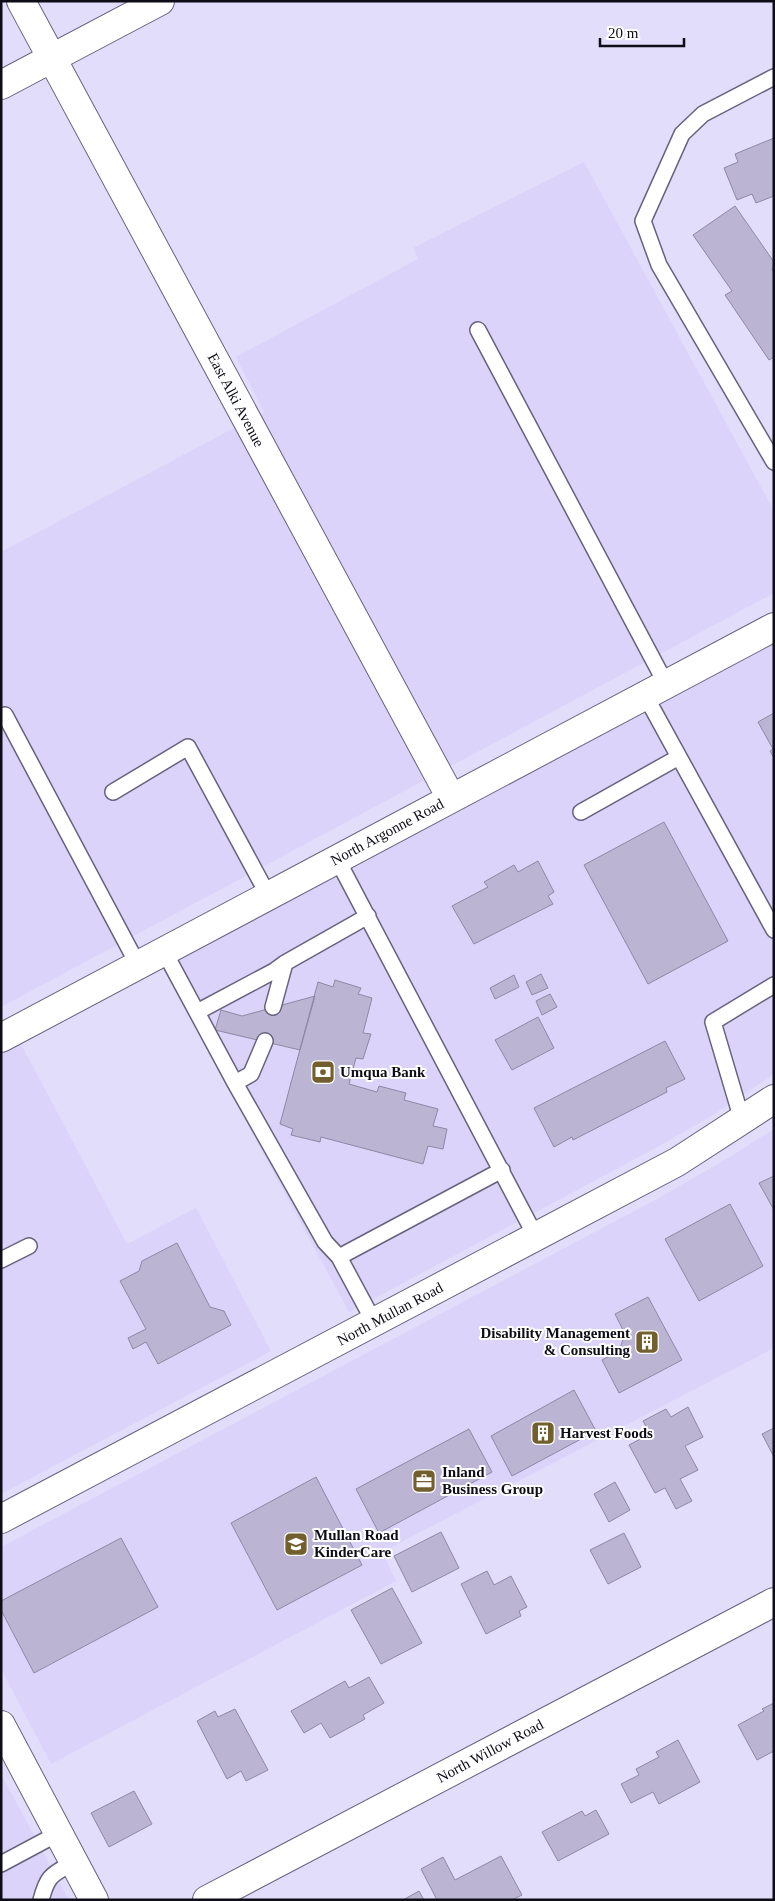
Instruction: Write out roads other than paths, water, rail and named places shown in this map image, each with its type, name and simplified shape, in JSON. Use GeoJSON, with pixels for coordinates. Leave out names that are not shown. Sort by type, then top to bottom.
{"type":"FeatureCollection","features":[{"type":"Feature","properties":{"kind":"street","name":"East Alki Avenue"},"geometry":{"type":"LineString","coordinates":[[21,1],[451,798]]}},
{"type":"Feature","properties":{"kind":"street"},"geometry":{"type":"LineString","coordinates":[[1,85],[160,1]]}},
{"type":"Feature","properties":{"kind":"street","name":"North Argonne Road"},"geometry":{"type":"LineString","coordinates":[[1,1038],[774,626]]}},
{"type":"Feature","properties":{"kind":"street","name":"North Mullan Road"},"geometry":{"type":"LineString","coordinates":[[1,1519],[677,1162],[774,1099]]}},
{"type":"Feature","properties":{"kind":"street","name":"North Willow Road"},"geometry":{"type":"LineString","coordinates":[[207,1900],[774,1602]]}},
{"type":"Feature","properties":{"kind":"street"},"geometry":{"type":"LineString","coordinates":[[1,1726],[8,1754],[59,1833],[94,1900]]}},
{"type":"Feature","properties":{"kind":"lane"},"geometry":{"type":"LineString","coordinates":[[774,78],[703,114],[682,134],[643,222],[659,265],[774,462]]}},
{"type":"Feature","properties":{"kind":"lane"},"geometry":{"type":"LineString","coordinates":[[478,330],[655,689],[679,757],[774,930]]}},
{"type":"Feature","properties":{"kind":"lane"},"geometry":{"type":"LineString","coordinates":[[1,717],[5,715],[138,965]]}},
{"type":"Feature","properties":{"kind":"lane"},"geometry":{"type":"LineString","coordinates":[[114,792],[188,747],[268,895]]}},
{"type":"Feature","properties":{"kind":"lane"},"geometry":{"type":"LineString","coordinates":[[581,812],[679,757]]}},
{"type":"Feature","properties":{"kind":"lane"},"geometry":{"type":"LineString","coordinates":[[337,859],[536,1237]]}},
{"type":"Feature","properties":{"kind":"lane"},"geometry":{"type":"LineString","coordinates":[[197,1012],[274,971],[368,916]]}},
{"type":"Feature","properties":{"kind":"lane"},"geometry":{"type":"LineString","coordinates":[[164,951],[235,1083],[325,1242],[338,1258],[374,1322]]}},
{"type":"Feature","properties":{"kind":"lane"},"geometry":{"type":"LineString","coordinates":[[273,1007],[285,963]]}},
{"type":"Feature","properties":{"kind":"lane"},"geometry":{"type":"LineString","coordinates":[[742,1120],[713,1022],[774,985]]}},
{"type":"Feature","properties":{"kind":"lane"},"geometry":{"type":"LineString","coordinates":[[235,1083],[251,1074],[265,1041]]}},
{"type":"Feature","properties":{"kind":"lane"},"geometry":{"type":"LineString","coordinates":[[338,1258],[502,1170]]}},
{"type":"Feature","properties":{"kind":"lane"},"geometry":{"type":"LineString","coordinates":[[1,1260],[29,1246]]}},
{"type":"Feature","properties":{"kind":"lane"},"geometry":{"type":"LineString","coordinates":[[1,1864],[59,1833]]}},
{"type":"Feature","properties":{"kind":"lane"},"geometry":{"type":"LineString","coordinates":[[41,1900],[46,1882],[52,1875],[74,1862]]}},
{"type":"Feature","properties":{"kind":"place","name":"Umqua Bank"},"geometry":{"type":"Point","coordinates":[323,1072]}},
{"type":"Feature","properties":{"kind":"place","name":"Disability Management & Consulting"},"geometry":{"type":"Point","coordinates":[647,1342]}},
{"type":"Feature","properties":{"kind":"place","name":"Harvest Foods"},"geometry":{"type":"Point","coordinates":[543,1433]}},
{"type":"Feature","properties":{"kind":"place","name":"Inland Business Group"},"geometry":{"type":"Point","coordinates":[424,1481]}},
{"type":"Feature","properties":{"kind":"place","name":"Mullan Road KinderCare"},"geometry":{"type":"Point","coordinates":[296,1544]}}]}
